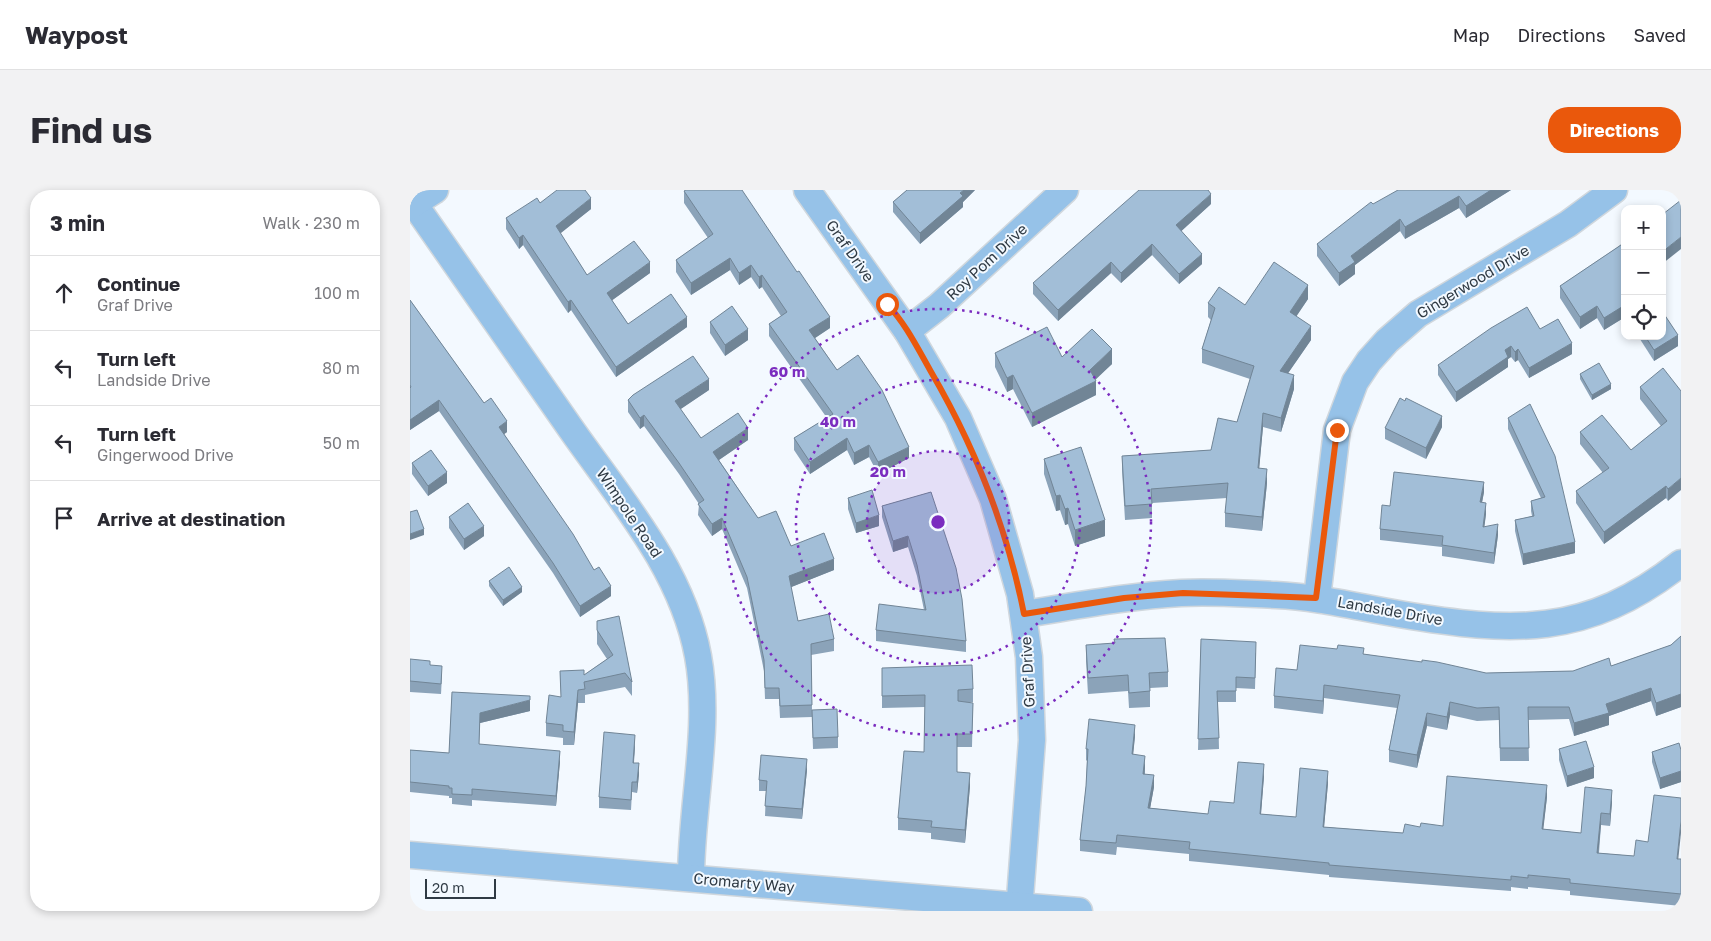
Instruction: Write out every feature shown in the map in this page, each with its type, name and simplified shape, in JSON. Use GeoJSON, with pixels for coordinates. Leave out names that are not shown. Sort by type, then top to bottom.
{"type":"FeatureCollection","features":[{"type":"Feature","properties":{"kind":"street","name":"Graf Drive"},"geometry":{"type":"LineString","coordinates":[[807,190],[907,331],[958,418],[977,458],[993,499],[1024,614],[1029,657],[1032,740],[1019,908]]}},
{"type":"Feature","properties":{"kind":"street","name":"Roy Pom Drive"},"geometry":{"type":"LineString","coordinates":[[907,331],[939,306],[1065,190]]}},
{"type":"Feature","properties":{"kind":"street","name":"Gingerwood Drive"},"geometry":{"type":"LineString","coordinates":[[1316,598],[1337,430],[1355,382],[1369,361],[1387,341],[1418,314],[1568,224],[1614,190]]}},
{"type":"Feature","properties":{"kind":"street","name":"Wimpole Road"},"geometry":{"type":"LineString","coordinates":[[417,200],[630,513],[672,578],[684,607],[698,658],[702,712],[691,850],[691,878]]}},
{"type":"Feature","properties":{"kind":"street","name":"Landside Drive"},"geometry":{"type":"LineString","coordinates":[[1024,614],[1124,598],[1183,593],[1316,598],[1398,614],[1482,626],[1544,626],[1600,612],[1640,593],[1681,563]]}},
{"type":"Feature","properties":{"kind":"street","name":"Cromarty Way"},"geometry":{"type":"LineString","coordinates":[[410,855],[1019,908],[1079,911]]}},
{"type":"Feature","properties":{"kind":"building"},"geometry":{"type":"Polygon","coordinates":[[[557,190],[585,190],[591,198],[556,226],[587,275],[634,241],[650,262],[607,293],[628,324],[671,294],[687,317],[616,367],[571,300],[568,302],[523,235],[519,238],[506,218],[537,198],[540,203],[557,190]]]}},
{"type":"Feature","properties":{"kind":"building"},"geometry":{"type":"Polygon","coordinates":[[[742,190],[830,317],[809,330],[837,370],[858,355],[882,390],[909,447],[878,462],[869,445],[854,453],[847,438],[810,462],[794,438],[833,414],[769,324],[787,312],[762,275],[759,277],[751,265],[739,273],[730,258],[691,283],[676,260],[713,234],[684,191],[742,190]]]}},
{"type":"Feature","properties":{"kind":"building"},"geometry":{"type":"Polygon","coordinates":[[[907,190],[964,190],[960,193],[963,196],[920,233],[893,202],[907,190]]]}},
{"type":"Feature","properties":{"kind":"building"},"geometry":{"type":"Polygon","coordinates":[[[1139,190],[1208,190],[1211,194],[1176,225],[1202,254],[1179,274],[1152,244],[1121,273],[1111,262],[1058,310],[1033,283],[1139,190]]]}},
{"type":"Feature","properties":{"kind":"building"},"geometry":{"type":"Polygon","coordinates":[[[1398,190],[1491,190],[1466,206],[1459,196],[1405,227],[1400,219],[1351,256],[1355,262],[1339,273],[1317,244],[1371,202],[1373,204],[1398,190]]]}},
{"type":"Feature","properties":{"kind":"building"},"geometry":{"type":"Polygon","coordinates":[[[1681,200],[1681,237],[1666,249],[1666,212],[1681,200]]]}},
{"type":"Feature","properties":{"kind":"building"},"geometry":{"type":"Polygon","coordinates":[[[1621,245],[1621,307],[1604,318],[1597,306],[1580,317],[1560,286],[1621,245]]]}},
{"type":"Feature","properties":{"kind":"building"},"geometry":{"type":"Polygon","coordinates":[[[1274,262],[1308,285],[1290,312],[1311,326],[1280,371],[1294,375],[1281,418],[1263,413],[1258,468],[1267,469],[1262,517],[1225,513],[1228,483],[1151,489],[1152,504],[1125,506],[1122,456],[1211,450],[1218,418],[1237,422],[1254,366],[1202,349],[1215,308],[1208,303],[1219,287],[1245,305],[1274,262]]]}},
{"type":"Feature","properties":{"kind":"building"},"geometry":{"type":"Polygon","coordinates":[[[410,300],[484,403],[491,398],[507,421],[499,427],[573,534],[594,570],[599,567],[611,586],[580,606],[553,563],[439,400],[410,420],[410,300]]]}},
{"type":"Feature","properties":{"kind":"building"},"geometry":{"type":"Polygon","coordinates":[[[732,306],[748,329],[725,345],[710,322],[732,306]]]}},
{"type":"Feature","properties":{"kind":"building"},"geometry":{"type":"Polygon","coordinates":[[[1527,307],[1540,329],[1558,319],[1572,343],[1529,368],[1518,349],[1515,352],[1511,346],[1505,350],[1508,357],[1456,392],[1438,365],[1491,328],[1527,307]]]}},
{"type":"Feature","properties":{"kind":"building"},"geometry":{"type":"Polygon","coordinates":[[[1666,317],[1678,335],[1654,350],[1648,340],[1666,340],[1666,317]]]}},
{"type":"Feature","properties":{"kind":"building"},"geometry":{"type":"Polygon","coordinates":[[[1047,327],[1062,357],[1092,329],[1112,349],[1090,370],[1096,381],[1032,413],[1013,375],[1007,378],[995,353],[1047,327]]]}},
{"type":"Feature","properties":{"kind":"building"},"geometry":{"type":"Polygon","coordinates":[[[693,356],[709,379],[675,401],[701,438],[738,413],[748,428],[713,452],[758,518],[776,511],[791,546],[824,533],[834,559],[789,576],[798,621],[829,614],[834,639],[811,644],[812,705],[780,706],[779,688],[765,688],[764,660],[747,577],[722,518],[712,524],[698,504],[704,500],[679,463],[644,415],[640,418],[628,400],[693,356]]]}},
{"type":"Feature","properties":{"kind":"building"},"geometry":{"type":"Polygon","coordinates":[[[1599,363],[1611,384],[1592,395],[1580,374],[1599,363]]]}},
{"type":"Feature","properties":{"kind":"building"},"geometry":{"type":"Polygon","coordinates":[[[1663,368],[1681,391],[1681,478],[1668,489],[1666,486],[1604,532],[1576,491],[1609,468],[1580,432],[1602,415],[1631,450],[1667,421],[1640,387],[1663,368]]]}},
{"type":"Feature","properties":{"kind":"building"},"geometry":{"type":"Polygon","coordinates":[[[1400,398],[1405,401],[1406,398],[1442,416],[1426,448],[1385,428],[1400,398]]]}},
{"type":"Feature","properties":{"kind":"building"},"geometry":{"type":"Polygon","coordinates":[[[1530,404],[1555,456],[1575,542],[1523,554],[1515,520],[1534,516],[1531,501],[1545,497],[1508,418],[1530,404]]]}},
{"type":"Feature","properties":{"kind":"building"},"geometry":{"type":"Polygon","coordinates":[[[1081,447],[1105,520],[1075,530],[1068,508],[1065,509],[1060,495],[1056,496],[1044,459],[1081,447]]]}},
{"type":"Feature","properties":{"kind":"building"},"geometry":{"type":"Polygon","coordinates":[[[431,450],[447,472],[428,486],[412,463],[431,450]]]}},
{"type":"Feature","properties":{"kind":"building"},"geometry":{"type":"Polygon","coordinates":[[[1394,472],[1484,482],[1480,502],[1486,503],[1483,527],[1498,524],[1494,553],[1442,545],[1443,536],[1380,529],[1382,505],[1390,506],[1394,472]]]}},
{"type":"Feature","properties":{"kind":"building"},"geometry":{"type":"Polygon","coordinates":[[[872,490],[879,515],[856,523],[848,498],[872,490]]]}},
{"type":"Feature","properties":{"kind":"building"},"geometry":{"type":"Polygon","coordinates":[[[931,492],[956,568],[962,599],[966,641],[876,630],[879,604],[926,610],[917,565],[908,536],[893,541],[882,506],[931,492]]]}},
{"type":"Feature","properties":{"kind":"building"},"geometry":{"type":"Polygon","coordinates":[[[468,503],[484,526],[464,539],[449,517],[468,503]]]}},
{"type":"Feature","properties":{"kind":"building"},"geometry":{"type":"Polygon","coordinates":[[[417,510],[424,529],[410,534],[410,512],[417,510]]]}},
{"type":"Feature","properties":{"kind":"building"},"geometry":{"type":"Polygon","coordinates":[[[509,567],[522,587],[503,600],[489,581],[509,567]]]}},
{"type":"Feature","properties":{"kind":"building"},"geometry":{"type":"Polygon","coordinates":[[[619,616],[632,682],[625,673],[584,682],[585,689],[578,690],[574,732],[563,731],[563,725],[546,723],[549,695],[561,697],[560,671],[584,670],[584,675],[613,655],[597,630],[597,621],[619,616]]]}},
{"type":"Feature","properties":{"kind":"building"},"geometry":{"type":"Polygon","coordinates":[[[1681,636],[1681,694],[1656,703],[1651,688],[1606,704],[1609,713],[1574,723],[1569,707],[1528,707],[1529,748],[1500,748],[1499,707],[1477,708],[1450,702],[1447,717],[1427,713],[1417,755],[1389,750],[1400,695],[1324,685],[1323,701],[1274,696],[1276,668],[1297,670],[1300,645],[1337,649],[1338,645],[1364,648],[1363,654],[1422,662],[1422,660],[1437,662],[1486,673],[1573,671],[1609,658],[1611,666],[1671,645],[1681,636]]]}},
{"type":"Feature","properties":{"kind":"building"},"geometry":{"type":"Polygon","coordinates":[[[1165,638],[1168,672],[1149,673],[1150,691],[1129,693],[1128,675],[1088,678],[1086,645],[1115,643],[1114,639],[1165,638]]]}},
{"type":"Feature","properties":{"kind":"building"},"geometry":{"type":"Polygon","coordinates":[[[1201,639],[1256,642],[1255,678],[1236,677],[1236,691],[1217,691],[1219,738],[1198,739],[1201,639]]]}},
{"type":"Feature","properties":{"kind":"building"},"geometry":{"type":"Polygon","coordinates":[[[410,659],[430,661],[430,665],[442,666],[441,684],[410,681],[410,659]]]}},
{"type":"Feature","properties":{"kind":"building"},"geometry":{"type":"Polygon","coordinates":[[[972,665],[973,689],[958,690],[958,701],[973,703],[972,734],[957,734],[957,772],[970,773],[965,830],[931,827],[932,821],[898,818],[904,751],[924,752],[925,695],[882,696],[882,668],[972,665]]]}},
{"type":"Feature","properties":{"kind":"building"},"geometry":{"type":"Polygon","coordinates":[[[452,692],[530,696],[530,700],[480,713],[479,744],[560,751],[556,796],[472,789],[472,795],[452,794],[452,788],[449,788],[449,786],[410,782],[410,750],[449,753],[452,692]]]}},
{"type":"Feature","properties":{"kind":"building"},"geometry":{"type":"Polygon","coordinates":[[[837,709],[838,737],[813,738],[812,710],[837,709]]]}},
{"type":"Feature","properties":{"kind":"building"},"geometry":{"type":"Polygon","coordinates":[[[1089,719],[1135,725],[1132,754],[1145,756],[1143,774],[1154,775],[1148,808],[1208,814],[1210,801],[1234,803],[1238,762],[1264,764],[1260,814],[1296,817],[1300,768],[1328,771],[1323,827],[1403,833],[1405,824],[1420,827],[1421,823],[1443,826],[1447,776],[1547,785],[1542,829],[1581,833],[1585,787],[1612,790],[1610,814],[1601,813],[1597,853],[1634,856],[1636,840],[1648,842],[1654,795],[1681,798],[1681,821],[1677,859],[1681,859],[1681,894],[1570,883],[1570,879],[1528,875],[1528,878],[1511,876],[1511,880],[1329,865],[1329,863],[1189,849],[1190,842],[1117,835],[1116,843],[1080,840],[1086,786],[1088,749],[1086,749],[1089,719]]]}},
{"type":"Feature","properties":{"kind":"building"},"geometry":{"type":"Polygon","coordinates":[[[604,732],[635,735],[633,763],[639,763],[637,782],[632,782],[631,800],[599,797],[604,732]]]}},
{"type":"Feature","properties":{"kind":"building"},"geometry":{"type":"Polygon","coordinates":[[[1586,741],[1594,767],[1567,776],[1559,749],[1586,741]]]}},
{"type":"Feature","properties":{"kind":"building"},"geometry":{"type":"Polygon","coordinates":[[[1679,743],[1681,771],[1660,778],[1652,752],[1679,743]]]}},
{"type":"Feature","properties":{"kind":"building"},"geometry":{"type":"Polygon","coordinates":[[[761,755],[807,759],[802,809],[765,806],[767,781],[759,780],[761,755]]]}},
{"type":"Feature","properties":{"kind":"route"},"geometry":{"type":"LineString","coordinates":[[887,304],[898,316],[958,418],[977,458],[993,499],[1024,614],[1124,598],[1183,593],[1277,595],[1316,598],[1332,457],[1337,430]]}}]}
